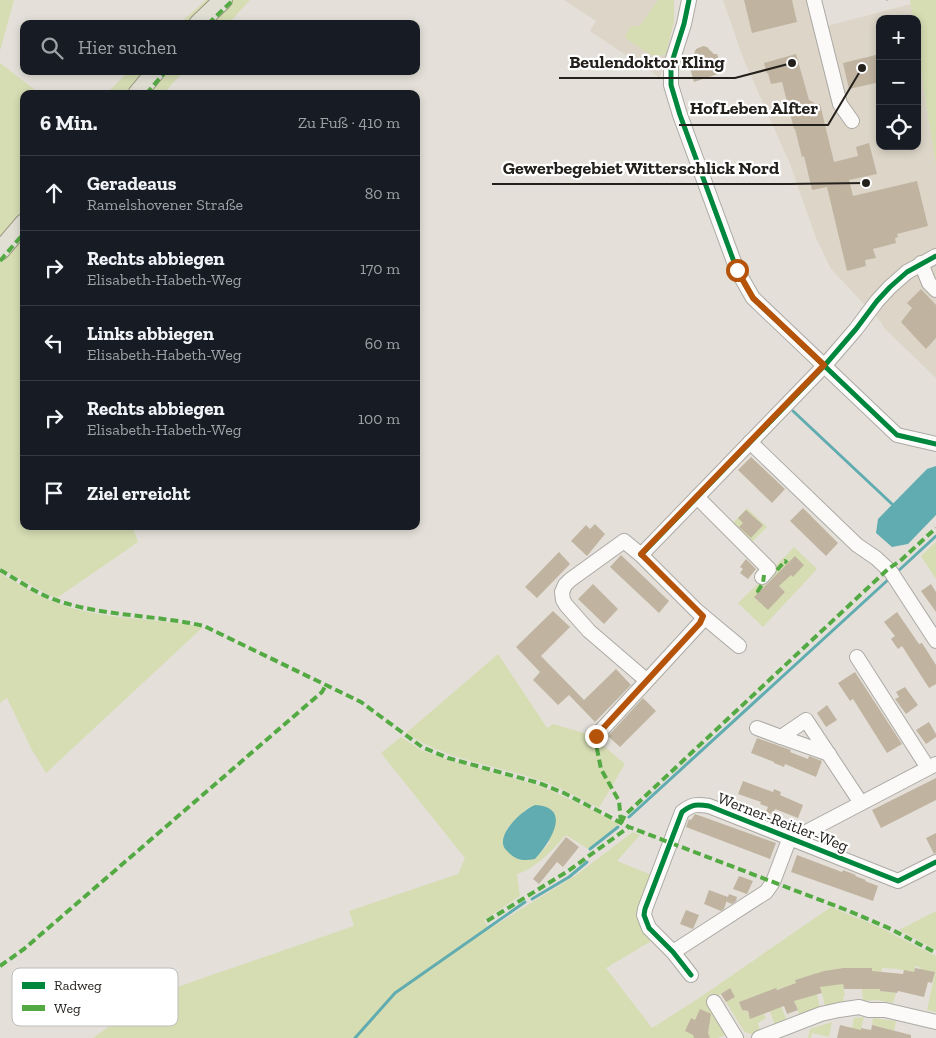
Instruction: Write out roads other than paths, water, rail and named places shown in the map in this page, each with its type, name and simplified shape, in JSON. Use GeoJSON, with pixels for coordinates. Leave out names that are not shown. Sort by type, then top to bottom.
{"type":"FeatureCollection","features":[{"type":"Feature","properties":{"kind":"main road"},"geometry":{"type":"LineString","coordinates":[[202,20],[223,0]]}},
{"type":"Feature","properties":{"kind":"main road"},"geometry":{"type":"LineString","coordinates":[[139,90],[153,75]]}},
{"type":"Feature","properties":{"kind":"main road"},"geometry":{"type":"LineString","coordinates":[[0,251],[20,228]]}},
{"type":"Feature","properties":{"kind":"street"},"geometry":{"type":"LineString","coordinates":[[689,0],[684,24],[671,65],[671,85],[680,115],[730,252],[744,285],[753,298],[897,435],[936,444]]}},
{"type":"Feature","properties":{"kind":"street"},"geometry":{"type":"LineString","coordinates":[[814,0],[840,104],[852,121]]}},
{"type":"Feature","properties":{"kind":"street"},"geometry":{"type":"LineString","coordinates":[[641,554],[824,365],[890,286],[907,272],[936,256]]}},
{"type":"Feature","properties":{"kind":"street"},"geometry":{"type":"LineString","coordinates":[[921,263],[929,283],[936,290]]}},
{"type":"Feature","properties":{"kind":"street"},"geometry":{"type":"LineString","coordinates":[[750,442],[857,546],[876,558],[891,572],[936,640]]}},
{"type":"Feature","properties":{"kind":"street"},"geometry":{"type":"LineString","coordinates":[[696,497],[769,569],[762,577]]}},
{"type":"Feature","properties":{"kind":"street"},"geometry":{"type":"LineString","coordinates":[[646,680],[589,631],[563,600],[562,592],[570,580],[624,542],[641,554],[703,616],[739,646]]}},
{"type":"Feature","properties":{"kind":"street"},"geometry":{"type":"LineString","coordinates":[[596,736],[700,623],[703,616]]}},
{"type":"Feature","properties":{"kind":"street"},"geometry":{"type":"LineString","coordinates":[[673,952],[766,892],[773,882],[787,845],[791,840],[932,766],[858,657]]}},
{"type":"Feature","properties":{"kind":"street"},"geometry":{"type":"LineString","coordinates":[[781,737],[806,720],[861,803]]}},
{"type":"Feature","properties":{"kind":"street"},"geometry":{"type":"LineString","coordinates":[[757,728],[829,754]]}},
{"type":"Feature","properties":{"kind":"street","name":"Werner-Reitler-Weg"},"geometry":{"type":"LineString","coordinates":[[691,975],[673,952],[649,928],[644,915],[682,812],[690,805],[709,806],[898,881],[936,862]]}},
{"type":"Feature","properties":{"kind":"street"},"geometry":{"type":"LineString","coordinates":[[714,1002],[736,1038]]}},
{"type":"Feature","properties":{"kind":"street"},"geometry":{"type":"LineString","coordinates":[[759,1038],[821,1014],[859,1007],[869,1010],[885,1010],[936,1022]]}},
{"type":"Feature","properties":{"kind":"water"},"geometry":{"type":"Polygon","coordinates":[[[936,466],[936,515],[908,544],[892,547],[876,533],[878,519],[927,469],[936,466]]]}},
{"type":"Feature","properties":{"kind":"water"},"geometry":{"type":"Polygon","coordinates":[[[535,805],[547,807],[553,812],[556,819],[555,827],[546,845],[535,859],[518,859],[512,856],[505,848],[503,844],[504,838],[514,821],[535,805]]]}},
{"type":"Feature","properties":{"kind":"waterway"},"geometry":{"type":"LineString","coordinates":[[793,411],[892,504]]}},
{"type":"Feature","properties":{"kind":"waterway"},"geometry":{"type":"LineString","coordinates":[[896,573],[936,536]]}},
{"type":"Feature","properties":{"kind":"waterway"},"geometry":{"type":"LineString","coordinates":[[629,817],[890,578]]}},
{"type":"Feature","properties":{"kind":"waterway"},"geometry":{"type":"LineString","coordinates":[[590,849],[618,827]]}},
{"type":"Feature","properties":{"kind":"waterway"},"geometry":{"type":"LineString","coordinates":[[532,899],[569,877],[587,862]]}},
{"type":"Feature","properties":{"kind":"waterway"},"geometry":{"type":"LineString","coordinates":[[355,1038],[395,993],[525,902]]}},
{"type":"Feature","properties":{"kind":"place","name":"Beulendoktor Kling"},"geometry":{"type":"Point","coordinates":[792,63]}},
{"type":"Feature","properties":{"kind":"place","name":"HofLeben Alfter"},"geometry":{"type":"Point","coordinates":[862,68]}},
{"type":"Feature","properties":{"kind":"place","name":"Gewerbegebiet Witterschlick Nord"},"geometry":{"type":"Point","coordinates":[866,183]}}]}
